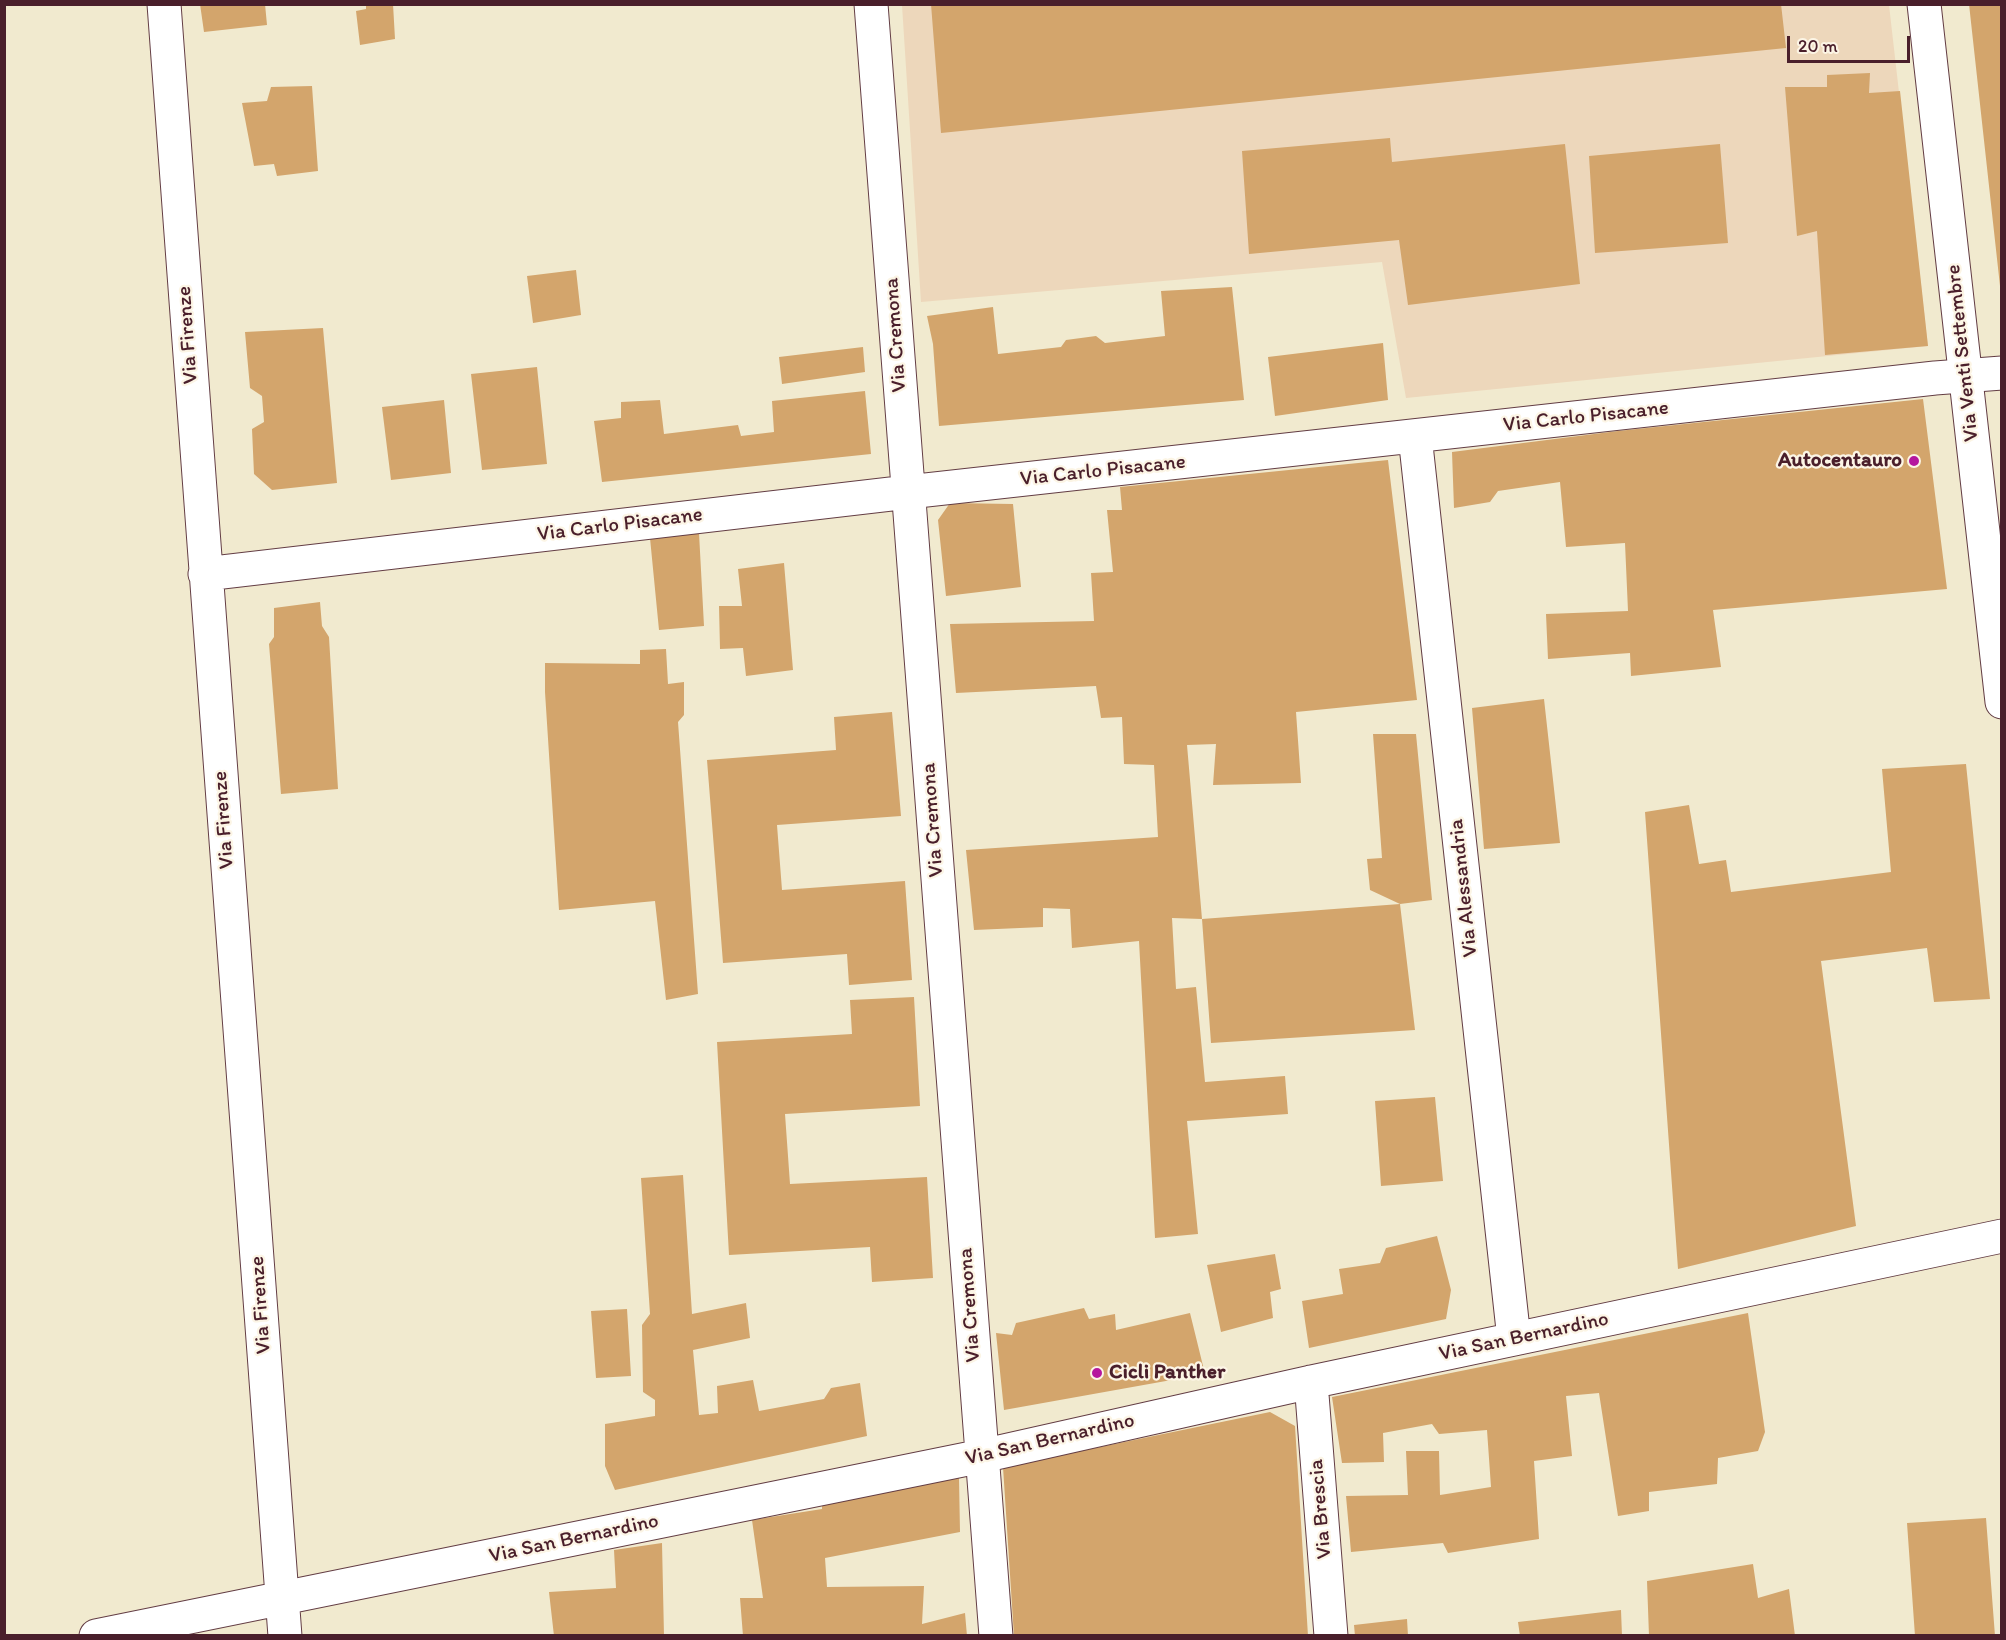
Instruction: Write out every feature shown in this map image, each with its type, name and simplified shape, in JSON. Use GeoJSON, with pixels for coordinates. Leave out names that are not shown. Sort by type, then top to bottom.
{"type":"FeatureCollection","features":[{"type":"Feature","properties":{"kind":"street","name":"Via Firenze"},"geometry":{"type":"LineString","coordinates":[[164,4],[285,1635]]}},
{"type":"Feature","properties":{"kind":"street","name":"Via Cremona"},"geometry":{"type":"LineString","coordinates":[[871,4],[996,1635]]}},
{"type":"Feature","properties":{"kind":"street","name":"Via Venti Settembre"},"geometry":{"type":"LineString","coordinates":[[1924,4],[2001,702]]}},
{"type":"Feature","properties":{"kind":"street","name":"Via Carlo Pisacane"},"geometry":{"type":"LineString","coordinates":[[205,574],[908,492],[2001,373]]}},
{"type":"Feature","properties":{"kind":"street","name":"Via Alessandria"},"geometry":{"type":"LineString","coordinates":[[1415,436],[1514,1339]]}},
{"type":"Feature","properties":{"kind":"street","name":"Via San Bernardino"},"geometry":{"type":"LineString","coordinates":[[96,1635],[982,1456],[1311,1382],[2001,1236]]}},
{"type":"Feature","properties":{"kind":"street","name":"Via Brescia"},"geometry":{"type":"LineString","coordinates":[[1311,1382],[1331,1635]]}},
{"type":"Feature","properties":{"kind":"shaded area"},"geometry":{"type":"Polygon","coordinates":[[[902,5],[1889,5],[1928,346],[1406,398],[1382,262],[921,302],[902,5]]]}},
{"type":"Feature","properties":{"kind":"building"},"geometry":{"type":"Polygon","coordinates":[[[200,4],[265,4],[267,25],[204,32],[200,4]]]}},
{"type":"Feature","properties":{"kind":"building"},"geometry":{"type":"Polygon","coordinates":[[[366,4],[393,4],[395,39],[360,45],[356,11],[366,9],[366,4]]]}},
{"type":"Feature","properties":{"kind":"building"},"geometry":{"type":"Polygon","coordinates":[[[931,4],[1781,4],[1786,48],[941,133],[931,4]]]}},
{"type":"Feature","properties":{"kind":"building"},"geometry":{"type":"Polygon","coordinates":[[[1969,4],[2002,4],[2002,285],[2000,286],[1969,4]]]}},
{"type":"Feature","properties":{"kind":"building"},"geometry":{"type":"Polygon","coordinates":[[[1870,73],[1869,93],[1900,91],[1928,346],[1825,355],[1817,231],[1797,236],[1785,87],[1827,87],[1827,75],[1870,73]]]}},
{"type":"Feature","properties":{"kind":"building"},"geometry":{"type":"Polygon","coordinates":[[[312,86],[318,171],[277,176],[274,164],[254,166],[242,103],[267,101],[271,87],[312,86]]]}},
{"type":"Feature","properties":{"kind":"building"},"geometry":{"type":"Polygon","coordinates":[[[1390,138],[1392,162],[1565,144],[1580,284],[1408,305],[1399,240],[1249,254],[1242,151],[1390,138]]]}},
{"type":"Feature","properties":{"kind":"building"},"geometry":{"type":"Polygon","coordinates":[[[1720,144],[1728,243],[1595,253],[1589,156],[1720,144]]]}},
{"type":"Feature","properties":{"kind":"building"},"geometry":{"type":"Polygon","coordinates":[[[576,270],[581,315],[533,323],[527,276],[576,270]]]}},
{"type":"Feature","properties":{"kind":"building"},"geometry":{"type":"Polygon","coordinates":[[[1232,287],[1244,400],[939,426],[933,344],[927,316],[993,307],[998,354],[1061,347],[1066,340],[1096,336],[1105,343],[1165,336],[1161,291],[1232,287]]]}},
{"type":"Feature","properties":{"kind":"building"},"geometry":{"type":"Polygon","coordinates":[[[323,328],[337,483],[272,490],[254,474],[252,429],[264,422],[262,396],[250,388],[245,332],[323,328]]]}},
{"type":"Feature","properties":{"kind":"building"},"geometry":{"type":"Polygon","coordinates":[[[1383,343],[1388,400],[1275,416],[1268,357],[1383,343]]]}},
{"type":"Feature","properties":{"kind":"building"},"geometry":{"type":"Polygon","coordinates":[[[863,347],[865,372],[782,384],[779,357],[863,347]]]}},
{"type":"Feature","properties":{"kind":"building"},"geometry":{"type":"Polygon","coordinates":[[[537,367],[547,464],[482,470],[471,374],[537,367]]]}},
{"type":"Feature","properties":{"kind":"building"},"geometry":{"type":"Polygon","coordinates":[[[865,391],[871,454],[602,482],[594,421],[621,418],[621,402],[660,400],[664,434],[738,425],[741,436],[774,432],[772,401],[865,391]]]}},
{"type":"Feature","properties":{"kind":"building"},"geometry":{"type":"Polygon","coordinates":[[[1923,399],[1947,589],[1713,610],[1721,667],[1631,676],[1630,653],[1548,659],[1546,614],[1628,611],[1625,543],[1566,547],[1560,482],[1498,491],[1490,502],[1454,508],[1452,452],[1618,431],[1923,399]]]}},
{"type":"Feature","properties":{"kind":"building"},"geometry":{"type":"Polygon","coordinates":[[[444,400],[451,473],[391,480],[382,407],[444,400]]]}},
{"type":"Feature","properties":{"kind":"building"},"geometry":{"type":"Polygon","coordinates":[[[1388,460],[1417,700],[1296,712],[1301,783],[1213,785],[1216,744],[1187,745],[1202,919],[1172,918],[1176,989],[1196,987],[1205,1082],[1285,1076],[1288,1114],[1187,1121],[1198,1234],[1155,1238],[1139,941],[1072,948],[1070,909],[1043,908],[1043,927],[974,930],[966,850],[1158,837],[1154,765],[1124,764],[1122,717],[1101,718],[1096,686],[956,693],[950,624],[1094,621],[1091,573],[1113,572],[1107,510],[1122,510],[1120,487],[1388,460]]]}},
{"type":"Feature","properties":{"kind":"building"},"geometry":{"type":"Polygon","coordinates":[[[950,503],[1013,504],[1021,587],[946,596],[938,520],[950,503]]]}},
{"type":"Feature","properties":{"kind":"building"},"geometry":{"type":"Polygon","coordinates":[[[699,533],[704,626],[659,630],[650,538],[699,533]]]}},
{"type":"Feature","properties":{"kind":"building"},"geometry":{"type":"Polygon","coordinates":[[[784,563],[793,670],[746,676],[743,648],[720,649],[719,606],[742,606],[738,569],[784,563]]]}},
{"type":"Feature","properties":{"kind":"building"},"geometry":{"type":"Polygon","coordinates":[[[320,602],[322,626],[329,637],[338,789],[281,794],[269,644],[274,637],[274,608],[320,602]]]}},
{"type":"Feature","properties":{"kind":"building"},"geometry":{"type":"Polygon","coordinates":[[[666,649],[668,684],[684,682],[684,715],[678,722],[698,994],[666,1000],[655,901],[559,910],[545,663],[640,664],[640,650],[666,649]]]}},
{"type":"Feature","properties":{"kind":"building"},"geometry":{"type":"Polygon","coordinates":[[[1544,699],[1560,843],[1484,849],[1472,708],[1544,699]]]}},
{"type":"Feature","properties":{"kind":"building"},"geometry":{"type":"Polygon","coordinates":[[[892,712],[901,816],[777,825],[782,890],[905,881],[912,980],[849,985],[847,954],[723,963],[707,760],[836,750],[834,717],[892,712]]]}},
{"type":"Feature","properties":{"kind":"building"},"geometry":{"type":"Polygon","coordinates":[[[1373,734],[1416,734],[1432,900],[1400,904],[1370,890],[1367,859],[1382,858],[1373,734]]]}},
{"type":"Feature","properties":{"kind":"building"},"geometry":{"type":"Polygon","coordinates":[[[1966,764],[1990,999],[1934,1002],[1927,948],[1821,961],[1856,1226],[1678,1269],[1645,812],[1689,805],[1699,864],[1726,860],[1731,892],[1891,872],[1882,769],[1966,764]]]}},
{"type":"Feature","properties":{"kind":"building"},"geometry":{"type":"Polygon","coordinates":[[[1400,904],[1415,1030],[1211,1043],[1202,919],[1400,904]]]}},
{"type":"Feature","properties":{"kind":"building"},"geometry":{"type":"Polygon","coordinates":[[[914,997],[920,1106],[785,1114],[790,1184],[927,1177],[933,1278],[872,1282],[870,1247],[729,1255],[717,1042],[852,1034],[850,1000],[914,997]]]}},
{"type":"Feature","properties":{"kind":"building"},"geometry":{"type":"Polygon","coordinates":[[[1435,1097],[1443,1181],[1381,1186],[1375,1101],[1435,1097]]]}},
{"type":"Feature","properties":{"kind":"building"},"geometry":{"type":"Polygon","coordinates":[[[683,1175],[692,1314],[746,1303],[750,1338],[693,1350],[699,1415],[718,1413],[717,1386],[753,1380],[759,1411],[824,1399],[831,1388],[860,1383],[867,1436],[615,1490],[605,1466],[605,1424],[655,1416],[655,1400],[643,1392],[642,1325],[650,1314],[641,1178],[683,1175]]]}},
{"type":"Feature","properties":{"kind":"building"},"geometry":{"type":"Polygon","coordinates":[[[1437,1236],[1451,1290],[1446,1319],[1309,1348],[1302,1301],[1343,1294],[1339,1269],[1380,1263],[1386,1248],[1437,1236]]]}},
{"type":"Feature","properties":{"kind":"building"},"geometry":{"type":"Polygon","coordinates":[[[1275,1254],[1281,1289],[1270,1292],[1273,1318],[1221,1332],[1207,1265],[1275,1254]]]}},
{"type":"Feature","properties":{"kind":"building"},"geometry":{"type":"Polygon","coordinates":[[[1084,1308],[1089,1319],[1115,1314],[1116,1330],[1190,1313],[1205,1374],[1004,1410],[996,1333],[1012,1335],[1016,1323],[1084,1308]]]}},
{"type":"Feature","properties":{"kind":"building"},"geometry":{"type":"Polygon","coordinates":[[[627,1309],[631,1376],[596,1378],[591,1311],[627,1309]]]}},
{"type":"Feature","properties":{"kind":"building"},"geometry":{"type":"Polygon","coordinates":[[[1748,1313],[1765,1432],[1758,1451],[1718,1458],[1717,1484],[1649,1492],[1649,1511],[1618,1516],[1599,1393],[1566,1396],[1572,1456],[1534,1461],[1539,1539],[1448,1553],[1443,1543],[1351,1552],[1346,1496],[1408,1495],[1406,1451],[1439,1451],[1440,1495],[1491,1487],[1487,1430],[1439,1434],[1432,1424],[1383,1433],[1384,1462],[1342,1463],[1332,1397],[1748,1313]]]}},
{"type":"Feature","properties":{"kind":"building"},"geometry":{"type":"Polygon","coordinates":[[[1270,1412],[1295,1426],[1308,1636],[1014,1636],[1003,1467],[1270,1412]]]}},
{"type":"Feature","properties":{"kind":"building"},"geometry":{"type":"Polygon","coordinates":[[[959,1478],[960,1532],[825,1558],[827,1587],[924,1586],[922,1624],[965,1613],[967,1636],[743,1636],[740,1598],[763,1598],[752,1520],[822,1509],[822,1500],[959,1478]]]}},
{"type":"Feature","properties":{"kind":"building"},"geometry":{"type":"Polygon","coordinates":[[[1986,1518],[1995,1636],[1915,1636],[1907,1523],[1986,1518]]]}},
{"type":"Feature","properties":{"kind":"building"},"geometry":{"type":"Polygon","coordinates":[[[662,1543],[664,1636],[554,1636],[549,1592],[616,1588],[614,1550],[662,1543]]]}},
{"type":"Feature","properties":{"kind":"building"},"geometry":{"type":"Polygon","coordinates":[[[1753,1564],[1758,1598],[1789,1589],[1795,1636],[1649,1636],[1647,1581],[1753,1564]]]}},
{"type":"Feature","properties":{"kind":"building"},"geometry":{"type":"Polygon","coordinates":[[[1621,1610],[1622,1636],[1520,1636],[1518,1622],[1621,1610]]]}},
{"type":"Feature","properties":{"kind":"building"},"geometry":{"type":"Polygon","coordinates":[[[1407,1619],[1408,1636],[1355,1636],[1354,1625],[1407,1619]]]}},
{"type":"Feature","properties":{"kind":"place","name":"Autocentauro"},"geometry":{"type":"Point","coordinates":[1914,461]}},
{"type":"Feature","properties":{"kind":"place","name":"Cicli Panther"},"geometry":{"type":"Point","coordinates":[1097,1373]}}]}
